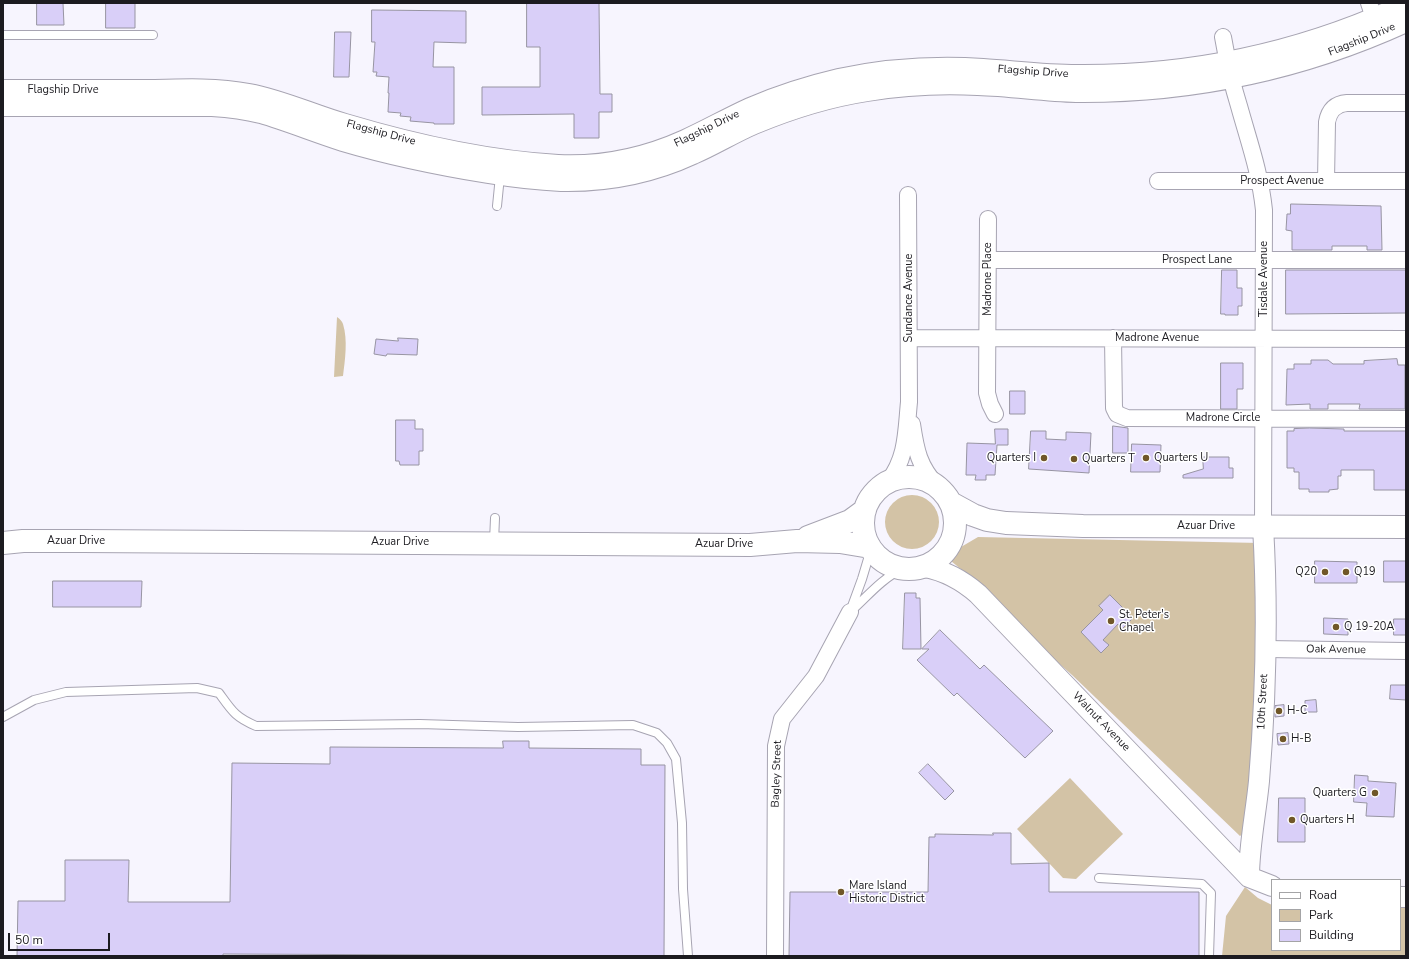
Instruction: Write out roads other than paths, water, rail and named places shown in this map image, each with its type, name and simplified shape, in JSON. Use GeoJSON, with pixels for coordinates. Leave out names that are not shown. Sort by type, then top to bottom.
{"type":"FeatureCollection","features":[{"type":"Feature","properties":{"kind":"main road"},"geometry":{"type":"LineString","coordinates":[[899,478],[921,478],[937,486],[951,503],[955,525],[954,536],[943,555],[925,566],[912,569],[902,569],[882,561],[870,548],[865,535],[863,522],[865,510],[870,499],[888,482],[899,478]]}},
{"type":"Feature","properties":{"kind":"main road","name":"Azuar Drive"},"geometry":{"type":"LineString","coordinates":[[951,503],[961,510],[973,515],[987,520],[1006,523],[1083,526],[1406,527]]}},
{"type":"Feature","properties":{"kind":"main road","name":"Azuar Drive"},"geometry":{"type":"LineString","coordinates":[[798,541],[850,521],[865,510]]}},
{"type":"Feature","properties":{"kind":"main road","name":"Azuar Drive"},"geometry":{"type":"LineString","coordinates":[[949,546],[970,532],[1006,523]]}},
{"type":"Feature","properties":{"kind":"main road","name":"Azuar Drive"},"geometry":{"type":"LineString","coordinates":[[3,543],[11,541],[494,542],[750,545],[798,541],[840,542],[870,548]]}},
{"type":"Feature","properties":{"kind":"street","name":"Flagship Drive"},"geometry":{"type":"LineString","coordinates":[[3,106],[229,107],[259,113],[320,134],[385,152],[440,164],[500,175],[540,180],[577,181],[610,179],[636,174],[676,162],[753,125],[799,107],[843,95],[895,87],[965,84],[1056,91],[1097,92],[1159,88],[1230,71],[1283,50],[1322,38],[1372,10],[1406,4]]}},
{"type":"Feature","properties":{"kind":"street","name":"Flagship Drive"},"geometry":{"type":"LineString","coordinates":[[3,90],[202,89],[231,91],[263,97],[349,125],[436,147],[515,160],[559,165],[577,165],[614,162],[651,153],[688,139],[768,101],[817,85],[864,75],[912,69],[947,68],[983,69],[1057,75],[1117,75],[1164,72],[1230,71],[1287,66],[1327,54],[1406,22]]}},
{"type":"Feature","properties":{"kind":"street","name":"Tisdale Avenue"},"geometry":{"type":"LineString","coordinates":[[1223,37],[1230,71],[1239,106],[1250,139],[1260,181],[1264,210],[1263,526]]}},
{"type":"Feature","properties":{"kind":"street"},"geometry":{"type":"LineString","coordinates":[[1326,181],[1327,122],[1333,107],[1341,103],[1406,103]]}},
{"type":"Feature","properties":{"kind":"street","name":"Prospect Avenue"},"geometry":{"type":"LineString","coordinates":[[1158,181],[1406,181]]}},
{"type":"Feature","properties":{"kind":"street","name":"Sundance Avenue"},"geometry":{"type":"LineString","coordinates":[[888,482],[896,472],[900,462],[909,402],[908,195]]}},
{"type":"Feature","properties":{"kind":"street","name":"Madrone Place"},"geometry":{"type":"LineString","coordinates":[[988,219],[988,393],[990,404],[995,414]]}},
{"type":"Feature","properties":{"kind":"street","name":"Prospect Lane"},"geometry":{"type":"LineString","coordinates":[[988,260],[1406,260]]}},
{"type":"Feature","properties":{"kind":"street","name":"Madrone Avenue"},"geometry":{"type":"LineString","coordinates":[[909,338],[1406,339]]}},
{"type":"Feature","properties":{"kind":"street","name":"Madrone Circle"},"geometry":{"type":"LineString","coordinates":[[1113,338],[1114,408],[1117,414],[1122,417],[1406,419]]}},
{"type":"Feature","properties":{"kind":"street","name":"Sundance Avenue"},"geometry":{"type":"LineString","coordinates":[[909,402],[916,448],[920,461],[925,471],[937,486]]}},
{"type":"Feature","properties":{"kind":"street","name":"10th Street"},"geometry":{"type":"LineString","coordinates":[[1249,877],[1249,855],[1259,780],[1266,649],[1265,556],[1263,526]]}},
{"type":"Feature","properties":{"kind":"street","name":"Walnut Avenue"},"geometry":{"type":"LineString","coordinates":[[925,566],[947,573],[967,584],[978,594],[1249,877],[1271,886]]}},
{"type":"Feature","properties":{"kind":"street","name":"Bagley Street"},"geometry":{"type":"LineString","coordinates":[[775,956],[776,746],[782,719],[816,676],[850,612]]}},
{"type":"Feature","properties":{"kind":"street","name":"Oak Avenue"},"geometry":{"type":"LineString","coordinates":[[1266,649],[1406,651]]}},
{"type":"Feature","properties":{"kind":"lane"},"geometry":{"type":"LineString","coordinates":[[3,35],[153,35]]}},
{"type":"Feature","properties":{"kind":"lane"},"geometry":{"type":"LineString","coordinates":[[497,206],[500,175]]}},
{"type":"Feature","properties":{"kind":"lane"},"geometry":{"type":"LineString","coordinates":[[494,542],[495,518]]}},
{"type":"Feature","properties":{"kind":"lane","name":"Bagley Street"},"geometry":{"type":"LineString","coordinates":[[850,612],[862,579],[870,548]]}},
{"type":"Feature","properties":{"kind":"lane","name":"Bagley Street"},"geometry":{"type":"LineString","coordinates":[[850,612],[883,580],[902,569]]}},
{"type":"Feature","properties":{"kind":"lane"},"geometry":{"type":"LineString","coordinates":[[3,717],[34,700],[66,692],[197,688],[219,693],[231,711],[242,720],[256,726],[420,724],[518,727],[632,725],[656,733],[667,743],[676,759],[682,823],[683,889],[688,956]]}},
{"type":"Feature","properties":{"kind":"lane"},"geometry":{"type":"LineString","coordinates":[[1099,878],[1202,884],[1211,893],[1209,956]]}},
{"type":"Feature","properties":{"kind":"place","name":"Quarters I"},"geometry":{"type":"Point","coordinates":[1044,458]}},
{"type":"Feature","properties":{"kind":"place","name":"Quarters U"},"geometry":{"type":"Point","coordinates":[1146,458]}},
{"type":"Feature","properties":{"kind":"place","name":"Quarters T"},"geometry":{"type":"Point","coordinates":[1074,459]}},
{"type":"Feature","properties":{"kind":"place","name":"Q20"},"geometry":{"type":"Point","coordinates":[1325,572]}},
{"type":"Feature","properties":{"kind":"place","name":"Q19"},"geometry":{"type":"Point","coordinates":[1346,572]}},
{"type":"Feature","properties":{"kind":"place","name":"St. Peter's Chapel"},"geometry":{"type":"Point","coordinates":[1111,621]}},
{"type":"Feature","properties":{"kind":"place","name":"Q 19-20A"},"geometry":{"type":"Point","coordinates":[1336,627]}},
{"type":"Feature","properties":{"kind":"place","name":"H-C"},"geometry":{"type":"Point","coordinates":[1279,711]}},
{"type":"Feature","properties":{"kind":"place","name":"H-B"},"geometry":{"type":"Point","coordinates":[1283,739]}},
{"type":"Feature","properties":{"kind":"place","name":"Quarters G"},"geometry":{"type":"Point","coordinates":[1375,793]}},
{"type":"Feature","properties":{"kind":"place","name":"Quarters H"},"geometry":{"type":"Point","coordinates":[1292,820]}},
{"type":"Feature","properties":{"kind":"place","name":"Mare Island Historic District"},"geometry":{"type":"Point","coordinates":[841,892]}}]}
